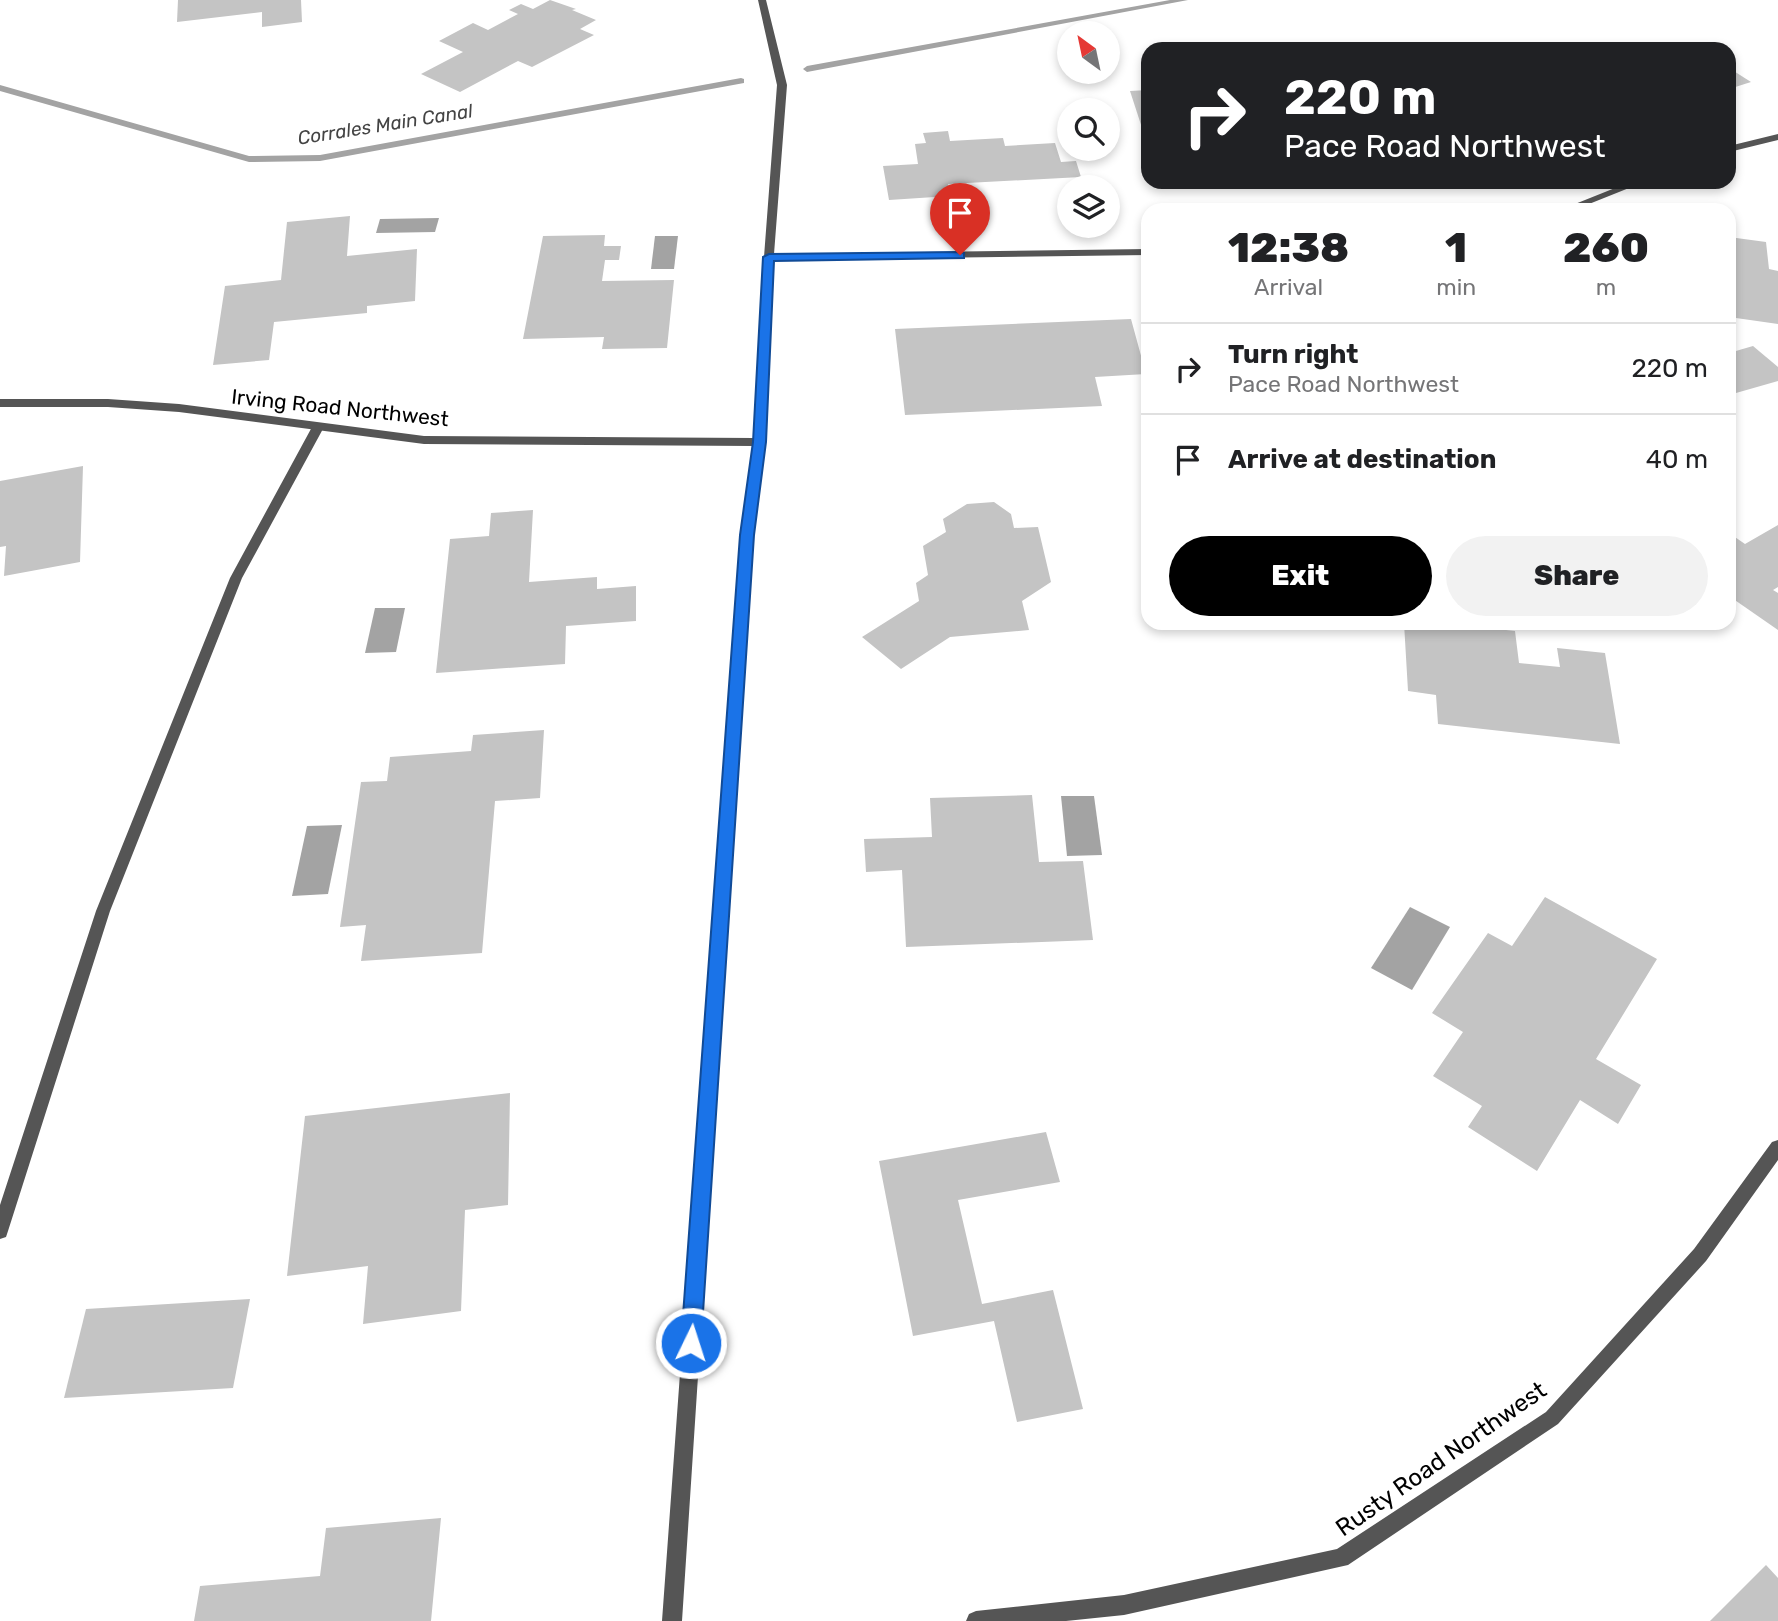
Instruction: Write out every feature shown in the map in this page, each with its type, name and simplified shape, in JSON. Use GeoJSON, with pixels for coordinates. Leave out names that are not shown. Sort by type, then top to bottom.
{"type":"FeatureCollection","features":[{"type":"Feature","properties":{"kind":"street"},"geometry":{"type":"LineString","coordinates":[[672,1621],[747,535],[760,442],[769,257],[782,85],[762,0]]}},
{"type":"Feature","properties":{"kind":"street"},"geometry":{"type":"LineString","coordinates":[[1736,147],[1778,137]]}},
{"type":"Feature","properties":{"kind":"street"},"geometry":{"type":"LineString","coordinates":[[1584,203],[1620,189]]}},
{"type":"Feature","properties":{"kind":"street"},"geometry":{"type":"LineString","coordinates":[[769,257],[1141,252]]}},
{"type":"Feature","properties":{"kind":"street","name":"Irving Road Northwest"},"geometry":{"type":"LineString","coordinates":[[0,404],[108,403],[156,407],[424,440],[760,442]]}},
{"type":"Feature","properties":{"kind":"street"},"geometry":{"type":"LineString","coordinates":[[0,1231],[103,911],[236,578],[318,426]]}},
{"type":"Feature","properties":{"kind":"street","name":"Rusty Road Northwest"},"geometry":{"type":"LineString","coordinates":[[976,1621],[1124,1605],[1341,1558],[1552,1418],[1700,1255],[1778,1147]]}},
{"type":"Feature","properties":{"kind":"shaded area"},"geometry":{"type":"Polygon","coordinates":[[[439,218],[435,232],[376,233],[380,219],[439,218]]]}},
{"type":"Feature","properties":{"kind":"shaded area"},"geometry":{"type":"Polygon","coordinates":[[[655,236],[678,236],[674,269],[651,269],[655,236]]]}},
{"type":"Feature","properties":{"kind":"shaded area"},"geometry":{"type":"Polygon","coordinates":[[[375,608],[405,608],[396,652],[365,653],[375,608]]]}},
{"type":"Feature","properties":{"kind":"shaded area"},"geometry":{"type":"Polygon","coordinates":[[[1061,796],[1094,796],[1102,855],[1067,856],[1061,796]]]}},
{"type":"Feature","properties":{"kind":"shaded area"},"geometry":{"type":"Polygon","coordinates":[[[342,825],[328,894],[292,896],[307,826],[342,825]]]}},
{"type":"Feature","properties":{"kind":"shaded area"},"geometry":{"type":"Polygon","coordinates":[[[1410,907],[1450,927],[1412,990],[1371,968],[1410,907]]]}},
{"type":"Feature","properties":{"kind":"building"},"geometry":{"type":"Polygon","coordinates":[[[178,0],[301,0],[302,22],[262,27],[262,12],[177,22],[178,0]]]}},
{"type":"Feature","properties":{"kind":"building"},"geometry":{"type":"Polygon","coordinates":[[[550,0],[576,9],[572,10],[596,20],[580,29],[594,35],[532,67],[518,61],[460,92],[421,74],[463,52],[439,41],[473,23],[488,30],[518,14],[509,10],[521,4],[533,9],[550,0]]]}},
{"type":"Feature","properties":{"kind":"building"},"geometry":{"type":"Polygon","coordinates":[[[1736,72],[1751,82],[1736,87],[1736,72]]]}},
{"type":"Feature","properties":{"kind":"building"},"geometry":{"type":"Polygon","coordinates":[[[1141,90],[1141,125],[1130,91],[1141,90]]]}},
{"type":"Feature","properties":{"kind":"building"},"geometry":{"type":"Polygon","coordinates":[[[948,131],[950,141],[1003,138],[1005,146],[1055,143],[1057,161],[1076,161],[1080,175],[948,184],[950,196],[889,200],[883,166],[918,164],[915,144],[926,143],[923,133],[948,131]]]}},
{"type":"Feature","properties":{"kind":"building"},"geometry":{"type":"Polygon","coordinates":[[[350,216],[347,256],[417,249],[415,301],[367,306],[367,313],[274,322],[269,360],[213,365],[225,286],[281,280],[287,222],[350,216]]]}},
{"type":"Feature","properties":{"kind":"building"},"geometry":{"type":"Polygon","coordinates":[[[605,235],[604,246],[621,246],[619,260],[605,260],[602,281],[674,280],[667,348],[602,349],[604,337],[523,339],[543,236],[605,235]]]}},
{"type":"Feature","properties":{"kind":"building"},"geometry":{"type":"Polygon","coordinates":[[[1736,238],[1766,242],[1769,269],[1778,271],[1778,324],[1736,318],[1736,238]]]}},
{"type":"Feature","properties":{"kind":"building"},"geometry":{"type":"Polygon","coordinates":[[[1131,319],[1141,356],[1141,374],[1095,377],[1102,406],[905,415],[895,329],[1131,319]]]}},
{"type":"Feature","properties":{"kind":"building"},"geometry":{"type":"Polygon","coordinates":[[[1753,346],[1778,367],[1778,381],[1736,393],[1736,351],[1753,346]]]}},
{"type":"Feature","properties":{"kind":"building"},"geometry":{"type":"Polygon","coordinates":[[[83,466],[80,562],[4,576],[6,546],[0,547],[0,481],[83,466]]]}},
{"type":"Feature","properties":{"kind":"building"},"geometry":{"type":"Polygon","coordinates":[[[994,502],[1011,514],[1014,528],[1038,527],[1051,582],[1022,601],[1029,630],[950,637],[901,669],[862,637],[919,601],[916,583],[928,575],[923,546],[946,532],[943,519],[967,504],[994,502]]]}},
{"type":"Feature","properties":{"kind":"building"},"geometry":{"type":"Polygon","coordinates":[[[533,510],[529,582],[597,577],[597,589],[636,586],[636,621],[566,626],[565,664],[436,673],[450,539],[489,536],[491,513],[533,510]]]}},
{"type":"Feature","properties":{"kind":"building"},"geometry":{"type":"Polygon","coordinates":[[[1778,525],[1778,587],[1773,590],[1778,593],[1778,630],[1736,601],[1736,538],[1745,544],[1778,525]]]}},
{"type":"Feature","properties":{"kind":"building"},"geometry":{"type":"Polygon","coordinates":[[[1404,630],[1515,631],[1519,663],[1560,667],[1557,648],[1605,653],[1620,744],[1438,724],[1436,695],[1408,691],[1404,630]]]}},
{"type":"Feature","properties":{"kind":"building"},"geometry":{"type":"Polygon","coordinates":[[[544,730],[540,798],[495,801],[482,953],[361,961],[366,925],[340,927],[361,782],[387,781],[390,757],[471,751],[473,735],[544,730]]]}},
{"type":"Feature","properties":{"kind":"building"},"geometry":{"type":"Polygon","coordinates":[[[1032,795],[1039,862],[1083,861],[1093,940],[906,947],[902,870],[866,872],[864,839],[932,837],[930,798],[1032,795]]]}},
{"type":"Feature","properties":{"kind":"building"},"geometry":{"type":"Polygon","coordinates":[[[1545,897],[1657,959],[1596,1059],[1641,1085],[1618,1124],[1580,1100],[1537,1171],[1468,1127],[1482,1106],[1433,1076],[1463,1032],[1432,1013],[1488,933],[1512,946],[1545,897]]]}},
{"type":"Feature","properties":{"kind":"building"},"geometry":{"type":"Polygon","coordinates":[[[510,1093],[508,1205],[465,1210],[461,1311],[363,1324],[368,1266],[287,1276],[305,1116],[510,1093]]]}},
{"type":"Feature","properties":{"kind":"building"},"geometry":{"type":"Polygon","coordinates":[[[1046,1132],[1060,1182],[958,1200],[982,1304],[1053,1290],[1083,1409],[1017,1422],[994,1321],[913,1336],[879,1161],[1046,1132]]]}},
{"type":"Feature","properties":{"kind":"building"},"geometry":{"type":"Polygon","coordinates":[[[250,1299],[233,1388],[64,1398],[86,1309],[250,1299]]]}},
{"type":"Feature","properties":{"kind":"building"},"geometry":{"type":"Polygon","coordinates":[[[441,1518],[431,1621],[194,1621],[200,1586],[320,1576],[326,1528],[441,1518]]]}},
{"type":"Feature","properties":{"kind":"building"},"geometry":{"type":"Polygon","coordinates":[[[1766,1565],[1778,1578],[1778,1621],[1710,1621],[1766,1565]]]}},
{"type":"Feature","properties":{"kind":"waterway","name":"Corrales Main Canal"},"geometry":{"type":"LineString","coordinates":[[807,69],[1184,0]]}},
{"type":"Feature","properties":{"kind":"waterway","name":"Corrales Main Canal"},"geometry":{"type":"LineString","coordinates":[[0,88],[249,159],[320,158],[741,81]]}},
{"type":"Feature","properties":{"kind":"route"},"geometry":{"type":"LineString","coordinates":[[691,1343],[747,535],[760,442],[769,257],[960,255]]}}]}
